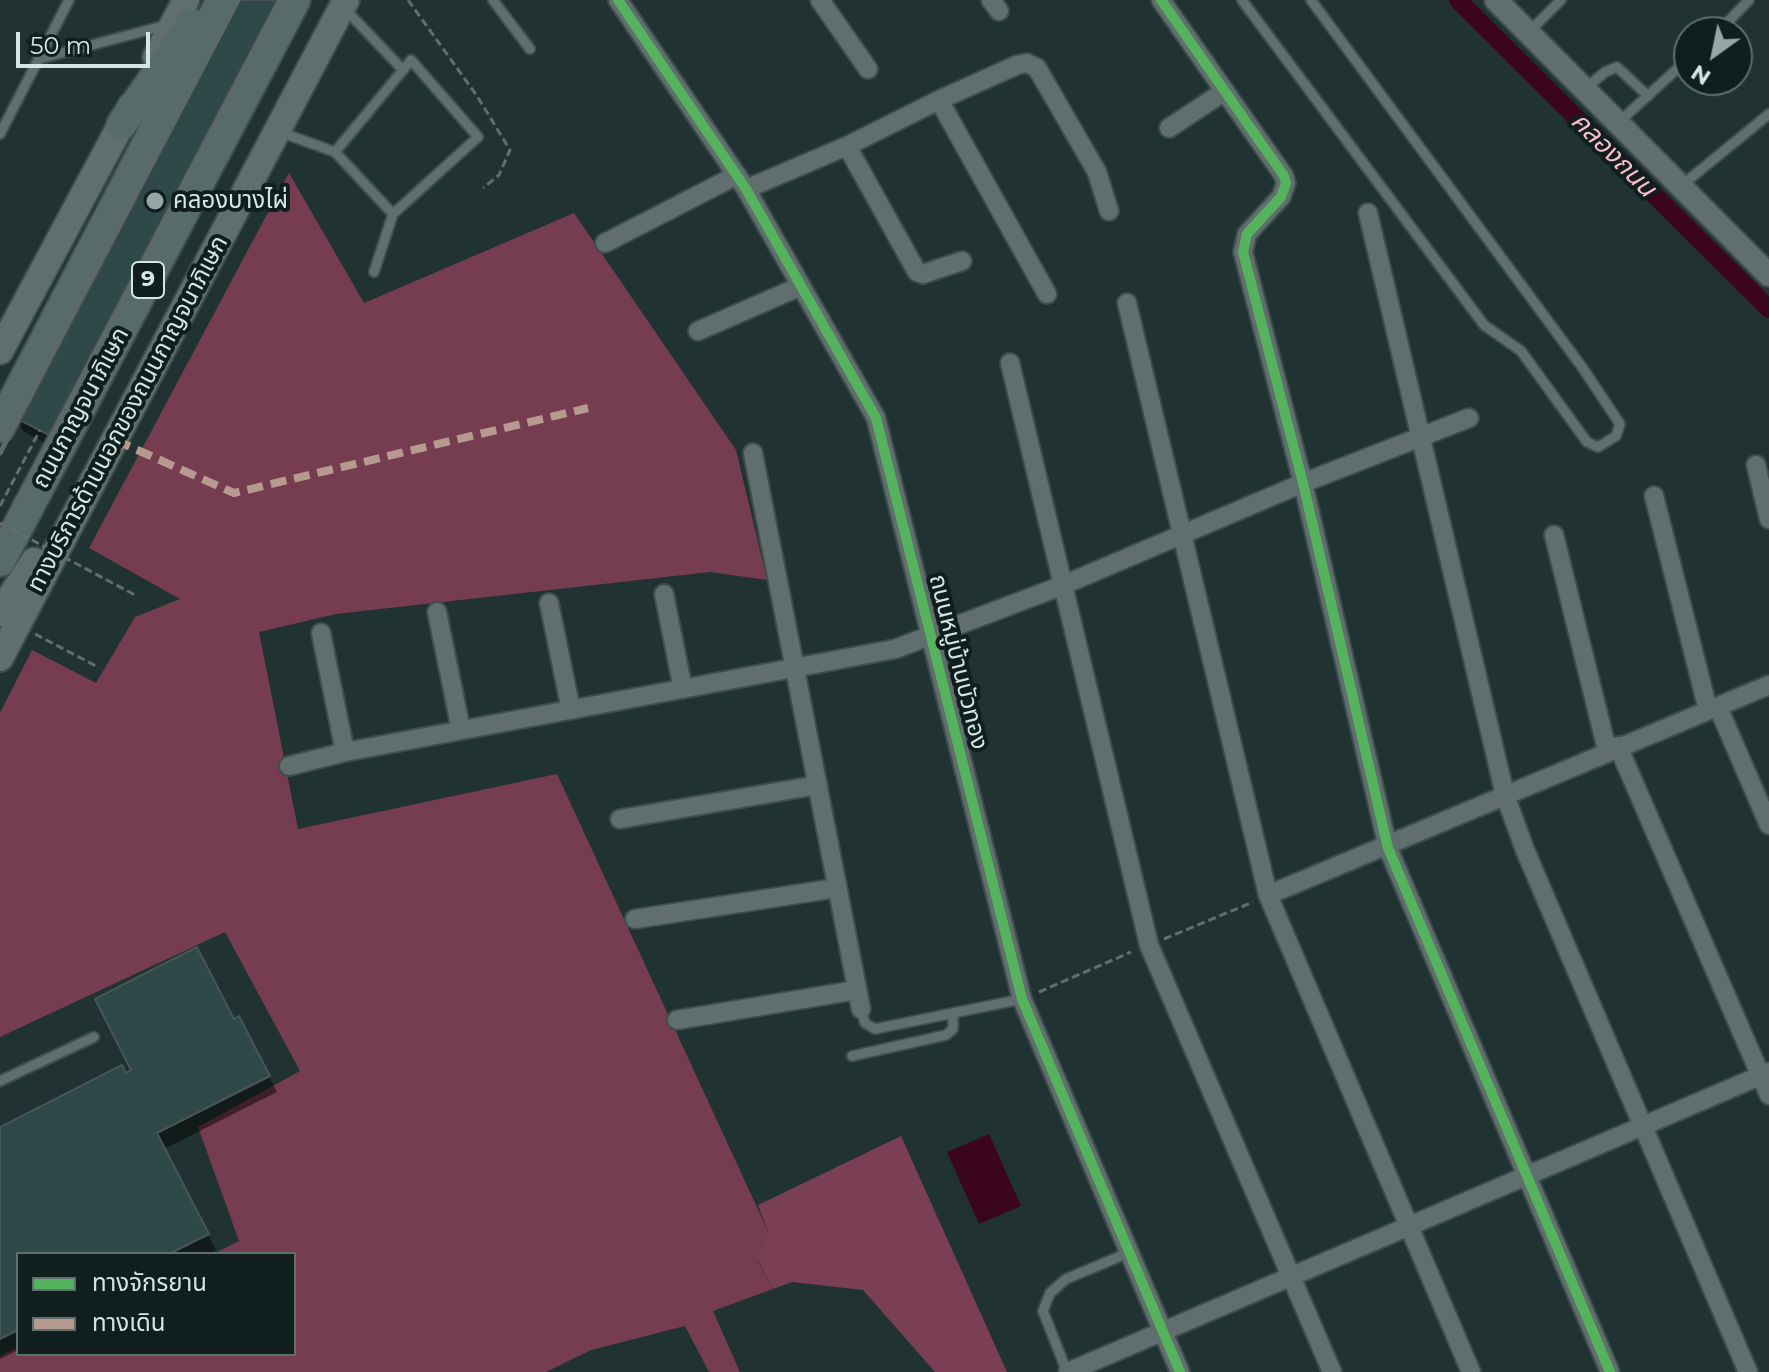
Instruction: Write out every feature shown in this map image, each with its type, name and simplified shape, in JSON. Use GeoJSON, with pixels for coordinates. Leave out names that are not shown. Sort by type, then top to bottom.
{"type":"FeatureCollection","features":[{"type":"Feature","properties":{"kind":"highway"},"geometry":{"type":"LineString","coordinates":[[122,124],[209,0]]}},
{"type":"Feature","properties":{"kind":"highway"},"geometry":{"type":"LineString","coordinates":[[0,427],[222,0]]}},
{"type":"Feature","properties":{"kind":"highway","name":"ถนนกาญจนาภิเษก"},"geometry":{"type":"LineString","coordinates":[[0,561],[295,0]]}},
{"type":"Feature","properties":{"kind":"main road","name":"ทางบริการด้านนอกของถนนกาญจนาภิเษก"},"geometry":{"type":"LineString","coordinates":[[9,619],[127,417],[344,3]]}},
{"type":"Feature","properties":{"kind":"main road"},"geometry":{"type":"LineString","coordinates":[[1,349],[180,11]]}},
{"type":"Feature","properties":{"kind":"main road"},"geometry":{"type":"LineString","coordinates":[[0,658],[9,619]]}},
{"type":"Feature","properties":{"kind":"street","name":"ถนนหมู่บ้านบัวทอง"},"geometry":{"type":"LineString","coordinates":[[618,0],[741,182],[876,418],[1022,999],[1180,1372]]}},
{"type":"Feature","properties":{"kind":"street"},"geometry":{"type":"LineString","coordinates":[[820,0],[868,69]]}},
{"type":"Feature","properties":{"kind":"street"},"geometry":{"type":"LineString","coordinates":[[1161,0],[1286,183],[1281,197],[1247,234],[1243,252],[1303,483],[1388,848],[1610,1372]]}},
{"type":"Feature","properties":{"kind":"street"},"geometry":{"type":"LineString","coordinates":[[1496,0],[1681,186],[1766,266]]}},
{"type":"Feature","properties":{"kind":"street"},"geometry":{"type":"LineString","coordinates":[[605,243],[741,182],[847,146],[939,100],[1027,63],[1037,68],[1097,172],[1109,211]]}},
{"type":"Feature","properties":{"kind":"street"},"geometry":{"type":"LineString","coordinates":[[1169,128],[1225,91]]}},
{"type":"Feature","properties":{"kind":"street"},"geometry":{"type":"LineString","coordinates":[[939,100],[1047,294]]}},
{"type":"Feature","properties":{"kind":"street"},"geometry":{"type":"LineString","coordinates":[[847,146],[917,272],[923,274],[962,261]]}},
{"type":"Feature","properties":{"kind":"street"},"geometry":{"type":"LineString","coordinates":[[1368,213],[1505,795],[1525,850],[1748,1372]]}},
{"type":"Feature","properties":{"kind":"street"},"geometry":{"type":"LineString","coordinates":[[698,331],[801,286]]}},
{"type":"Feature","properties":{"kind":"street"},"geometry":{"type":"LineString","coordinates":[[1127,303],[1268,895],[1471,1372]]}},
{"type":"Feature","properties":{"kind":"street"},"geometry":{"type":"LineString","coordinates":[[1010,363],[1149,945],[1332,1372]]}},
{"type":"Feature","properties":{"kind":"street"},"geometry":{"type":"LineString","coordinates":[[289,766],[345,752],[895,649],[1061,586],[1303,483],[1469,418]]}},
{"type":"Feature","properties":{"kind":"street"},"geometry":{"type":"LineString","coordinates":[[753,453],[861,1009]]}},
{"type":"Feature","properties":{"kind":"street"},"geometry":{"type":"LineString","coordinates":[[1756,465],[1769,519]]}},
{"type":"Feature","properties":{"kind":"street"},"geometry":{"type":"LineString","coordinates":[[1654,496],[1713,709],[1769,825]]}},
{"type":"Feature","properties":{"kind":"street"},"geometry":{"type":"LineString","coordinates":[[1554,535],[1613,748],[1765,1074],[1769,1095]]}},
{"type":"Feature","properties":{"kind":"street"},"geometry":{"type":"LineString","coordinates":[[664,594],[683,689]]}},
{"type":"Feature","properties":{"kind":"street"},"geometry":{"type":"LineString","coordinates":[[549,603],[571,710]]}},
{"type":"Feature","properties":{"kind":"street"},"geometry":{"type":"LineString","coordinates":[[437,612],[461,730]]}},
{"type":"Feature","properties":{"kind":"street"},"geometry":{"type":"LineString","coordinates":[[321,633],[345,752]]}},
{"type":"Feature","properties":{"kind":"street"},"geometry":{"type":"LineString","coordinates":[[1268,895],[1388,848],[1613,748],[1769,685]]}},
{"type":"Feature","properties":{"kind":"street"},"geometry":{"type":"LineString","coordinates":[[620,819],[818,785]]}},
{"type":"Feature","properties":{"kind":"street"},"geometry":{"type":"LineString","coordinates":[[635,919],[837,888]]}},
{"type":"Feature","properties":{"kind":"street"},"geometry":{"type":"LineString","coordinates":[[677,1020],[857,990]]}},
{"type":"Feature","properties":{"kind":"street"},"geometry":{"type":"LineString","coordinates":[[1068,1372],[1526,1179],[1643,1123],[1765,1074]]}},
{"type":"Feature","properties":{"kind":"lane"},"geometry":{"type":"LineString","coordinates":[[0,134],[69,0]]}},
{"type":"Feature","properties":{"kind":"lane"},"geometry":{"type":"LineString","coordinates":[[493,0],[530,49]]}},
{"type":"Feature","properties":{"kind":"lane"},"geometry":{"type":"LineString","coordinates":[[1242,0],[1484,325],[1521,351],[1587,442],[1598,447],[1616,436],[1620,424],[1582,367],[1311,0]]}},
{"type":"Feature","properties":{"kind":"lane"},"geometry":{"type":"LineString","coordinates":[[1529,32],[1561,0]]}},
{"type":"Feature","properties":{"kind":"lane"},"geometry":{"type":"LineString","coordinates":[[1734,16],[1749,0]]}},
{"type":"Feature","properties":{"kind":"lane"},"geometry":{"type":"LineString","coordinates":[[344,3],[403,70]]}},
{"type":"Feature","properties":{"kind":"lane"},"geometry":{"type":"LineString","coordinates":[[39,59],[180,11]]}},
{"type":"Feature","properties":{"kind":"lane"},"geometry":{"type":"LineString","coordinates":[[335,152],[411,60],[478,137],[393,214],[374,272]]}},
{"type":"Feature","properties":{"kind":"lane"},"geometry":{"type":"LineString","coordinates":[[1586,89],[1605,72],[1617,67],[1648,96]]}},
{"type":"Feature","properties":{"kind":"lane"},"geometry":{"type":"LineString","coordinates":[[1619,122],[1673,73]]}},
{"type":"Feature","properties":{"kind":"lane"},"geometry":{"type":"LineString","coordinates":[[1681,186],[1769,114]]}},
{"type":"Feature","properties":{"kind":"lane"},"geometry":{"type":"LineString","coordinates":[[277,131],[335,152],[393,214]]}},
{"type":"Feature","properties":{"kind":"lane"},"geometry":{"type":"LineString","coordinates":[[861,1009],[865,1023],[875,1029],[1022,999]]}},
{"type":"Feature","properties":{"kind":"lane"},"geometry":{"type":"LineString","coordinates":[[852,1056],[946,1035],[953,1029],[953,1015]]}},
{"type":"Feature","properties":{"kind":"lane"},"geometry":{"type":"LineString","coordinates":[[0,1081],[94,1037]]}},
{"type":"Feature","properties":{"kind":"lane"},"geometry":{"type":"LineString","coordinates":[[1068,1372],[1043,1311],[1050,1293],[1066,1279],[1128,1253]]}},
{"type":"Feature","properties":{"kind":"path"},"geometry":{"type":"LineString","coordinates":[[408,0],[477,96],[510,150],[499,175],[483,188]]}},
{"type":"Feature","properties":{"kind":"path"},"geometry":{"type":"LineString","coordinates":[[0,506],[40,430]]}},
{"type":"Feature","properties":{"kind":"path"},"geometry":{"type":"LineString","coordinates":[[0,523],[135,595]]}},
{"type":"Feature","properties":{"kind":"path"},"geometry":{"type":"LineString","coordinates":[[9,619],[98,667]]}},
{"type":"Feature","properties":{"kind":"shaded area"},"geometry":{"type":"Polygon","coordinates":[[[289,173],[364,303],[574,213],[736,450],[767,580],[710,572],[336,614],[259,632],[298,829],[557,774],[768,1231],[757,1260],[773,1289],[713,1311],[740,1372],[709,1372],[685,1326],[591,1350],[546,1372],[0,1372],[0,1356],[16,1348],[16,1356],[296,1356],[296,1252],[217,1252],[239,1241],[198,1127],[300,1071],[225,932],[0,1037],[0,713],[32,650],[96,683],[135,617],[180,599],[89,548],[289,173]]]}},
{"type":"Feature","properties":{"kind":"shaded area"},"geometry":{"type":"Polygon","coordinates":[[[989,1134],[1021,1206],[979,1224],[947,1152],[989,1134]]]}},
{"type":"Feature","properties":{"kind":"shaded area"},"geometry":{"type":"Polygon","coordinates":[[[901,1136],[1007,1372],[935,1372],[863,1290],[792,1282],[773,1289],[757,1259],[768,1231],[758,1205],[901,1136]]]}},
{"type":"Feature","properties":{"kind":"building","name":"คลองบางไผ่"},"geometry":{"type":"Polygon","coordinates":[[[231,0],[288,0],[57,439],[12,416],[231,0]]]}},
{"type":"Feature","properties":{"kind":"building"},"geometry":{"type":"Polygon","coordinates":[[[197,947],[234,1019],[239,1016],[270,1076],[157,1133],[209,1234],[173,1252],[16,1252],[16,1331],[0,1339],[0,1127],[122,1065],[126,1073],[131,1070],[95,999],[197,947]]]}},
{"type":"Feature","properties":{"kind":"waterway","name":"คลองถนน"},"geometry":{"type":"LineString","coordinates":[[1458,0],[1769,309]]}},
{"type":"Feature","properties":{"kind":"railway"},"geometry":{"type":"LineString","coordinates":[[0,453],[238,0]]}},
{"type":"Feature","properties":{"kind":"railway"},"geometry":{"type":"LineString","coordinates":[[0,534],[280,0]]}},
{"type":"Feature","properties":{"kind":"marked path"},"geometry":{"type":"LineString","coordinates":[[115,440],[234,493],[588,408]]}},
{"type":"Feature","properties":{"kind":"cycle path"},"geometry":{"type":"LineString","coordinates":[[618,0],[746,189],[876,418],[1022,999],[1180,1372]]}},
{"type":"Feature","properties":{"kind":"cycle path"},"geometry":{"type":"LineString","coordinates":[[1161,0],[1284,176],[1286,183],[1281,197],[1247,234],[1243,252],[1303,483],[1388,848],[1610,1372]]}},
{"type":"Feature","properties":{"kind":"place","name":"คลองบางไผ่"},"geometry":{"type":"Point","coordinates":[155,201]}}]}
